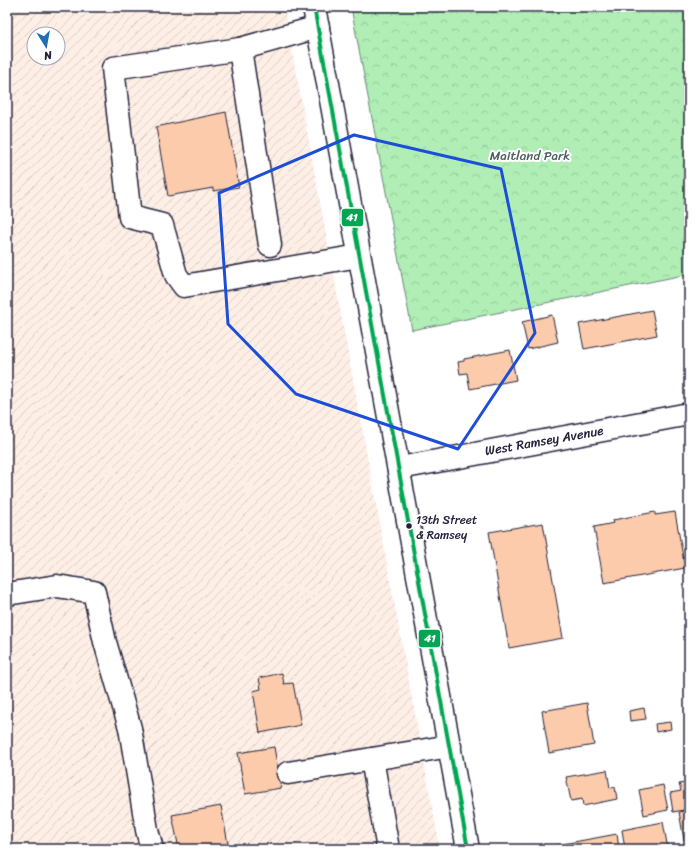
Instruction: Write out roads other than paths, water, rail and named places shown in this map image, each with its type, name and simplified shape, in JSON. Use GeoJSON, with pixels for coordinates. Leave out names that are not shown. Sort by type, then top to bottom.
{"type":"FeatureCollection","features":[{"type":"Feature","properties":{"kind":"street"},"geometry":{"type":"LineString","coordinates":[[359,256],[184,286],[176,275],[162,225],[130,217],[113,68],[240,49],[316,17],[450,746],[463,848]]}},
{"type":"Feature","properties":{"kind":"street"},"geometry":{"type":"LineString","coordinates":[[240,49],[270,245]]}},
{"type":"Feature","properties":{"kind":"street","name":"West Ramsey Avenue"},"geometry":{"type":"LineString","coordinates":[[400,468],[689,414]]}},
{"type":"Feature","properties":{"kind":"street"},"geometry":{"type":"LineString","coordinates":[[7,594],[57,586],[94,592],[130,728],[147,830],[152,849]]}},
{"type":"Feature","properties":{"kind":"street"},"geometry":{"type":"LineString","coordinates":[[288,772],[450,746]]}},
{"type":"Feature","properties":{"kind":"street"},"geometry":{"type":"LineString","coordinates":[[372,759],[388,849]]}},
{"type":"Feature","properties":{"kind":"place","name":"13th Street & Ramsey"},"geometry":{"type":"Point","coordinates":[409,526]}},
{"type":"Feature","properties":{"kind":"park label","name":"Maitland Park"},"geometry":{"type":"Point","coordinates":[530,155]}}]}
